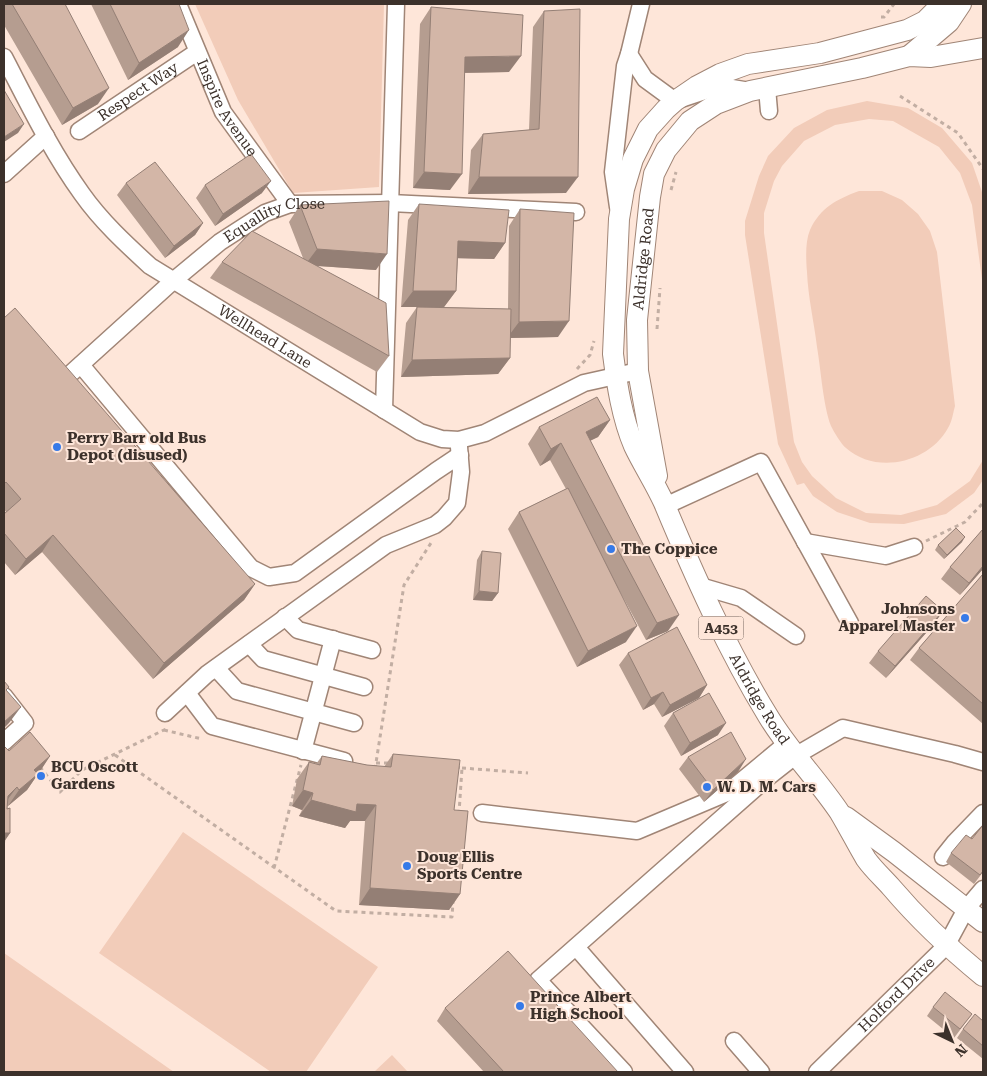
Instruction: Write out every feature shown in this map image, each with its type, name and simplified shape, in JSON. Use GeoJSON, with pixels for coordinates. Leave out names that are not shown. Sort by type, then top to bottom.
{"type":"FeatureCollection","features":[{"type":"Feature","properties":{"kind":"main road","name":"Aldridge Road"},"geometry":{"type":"LineString","coordinates":[[942,4],[925,21],[907,30],[820,53],[748,64],[720,74],[674,101],[648,129],[633,159],[624,189],[619,219],[613,354],[616,376],[630,435],[662,499],[700,586],[744,675],[768,717],[839,812],[867,860],[946,946],[983,976]]}},
{"type":"Feature","properties":{"kind":"main road"},"geometry":{"type":"LineString","coordinates":[[910,56],[949,22],[961,4]]}},
{"type":"Feature","properties":{"kind":"main road"},"geometry":{"type":"LineString","coordinates":[[910,56],[931,57],[983,48]]}},
{"type":"Feature","properties":{"kind":"main road","name":"Aldridge Road"},"geometry":{"type":"LineString","coordinates":[[662,499],[638,371],[638,320],[650,197],[654,174],[666,150],[690,121],[716,104],[758,90],[910,56]]}},
{"type":"Feature","properties":{"kind":"main road","name":"Aldridge Road"},"geometry":{"type":"LineString","coordinates":[[839,812],[894,852],[983,922]]}},
{"type":"Feature","properties":{"kind":"street","name":"Inspire Avenue"},"geometry":{"type":"LineString","coordinates":[[178,4],[224,112],[290,204]]}},
{"type":"Feature","properties":{"kind":"street"},"geometry":{"type":"LineString","coordinates":[[384,410],[396,4]]}},
{"type":"Feature","properties":{"kind":"street"},"geometry":{"type":"LineString","coordinates":[[619,219],[613,172],[625,66],[641,4]]}},
{"type":"Feature","properties":{"kind":"street","name":"Respect Way"},"geometry":{"type":"LineString","coordinates":[[79,131],[197,52]]}},
{"type":"Feature","properties":{"kind":"street"},"geometry":{"type":"LineString","coordinates":[[629,54],[645,79],[674,101],[720,86],[758,90],[769,111]]}},
{"type":"Feature","properties":{"kind":"street","name":"Wellhead Lane"},"geometry":{"type":"LineString","coordinates":[[4,57],[46,136],[82,195],[104,222],[150,266],[420,432],[442,439],[459,448],[581,376],[616,376]]}},
{"type":"Feature","properties":{"kind":"street"},"geometry":{"type":"LineString","coordinates":[[4,174],[46,136]]}},
{"type":"Feature","properties":{"kind":"street","name":"Equallity Close"},"geometry":{"type":"LineString","coordinates":[[57,386],[173,281],[227,237],[265,212],[290,204],[390,203],[576,212]]}},
{"type":"Feature","properties":{"kind":"street"},"geometry":{"type":"LineString","coordinates":[[82,365],[251,568],[270,577],[295,573],[436,471],[459,448]]}},
{"type":"Feature","properties":{"kind":"street"},"geometry":{"type":"LineString","coordinates":[[616,376],[638,371]]}},
{"type":"Feature","properties":{"kind":"street"},"geometry":{"type":"LineString","coordinates":[[168,718],[187,693],[216,668],[285,617],[386,545],[435,525],[444,518],[457,503],[461,472],[459,448]]}},
{"type":"Feature","properties":{"kind":"street"},"geometry":{"type":"LineString","coordinates":[[662,499],[761,462],[850,623]]}},
{"type":"Feature","properties":{"kind":"street"},"geometry":{"type":"LineString","coordinates":[[805,542],[886,556],[914,547]]}},
{"type":"Feature","properties":{"kind":"street"},"geometry":{"type":"LineString","coordinates":[[700,586],[741,598],[796,636]]}},
{"type":"Feature","properties":{"kind":"street"},"geometry":{"type":"LineString","coordinates":[[285,617],[298,630],[372,650]]}},
{"type":"Feature","properties":{"kind":"street"},"geometry":{"type":"LineString","coordinates":[[302,757],[333,639]]}},
{"type":"Feature","properties":{"kind":"street"},"geometry":{"type":"LineString","coordinates":[[249,644],[263,659],[364,687]]}},
{"type":"Feature","properties":{"kind":"street"},"geometry":{"type":"LineString","coordinates":[[216,668],[237,691],[354,723]]}},
{"type":"Feature","properties":{"kind":"street"},"geometry":{"type":"LineString","coordinates":[[187,693],[212,726],[302,757],[344,761]]}},
{"type":"Feature","properties":{"kind":"street"},"geometry":{"type":"LineString","coordinates":[[4,696],[25,723],[4,742]]}},
{"type":"Feature","properties":{"kind":"street"},"geometry":{"type":"LineString","coordinates":[[518,816],[482,813],[637,831],[727,792],[791,750],[843,728],[983,762]]}},
{"type":"Feature","properties":{"kind":"street"},"geometry":{"type":"LineString","coordinates":[[624,1072],[538,980],[760,783],[791,750]]}},
{"type":"Feature","properties":{"kind":"street"},"geometry":{"type":"LineString","coordinates":[[943,857],[983,813]]}},
{"type":"Feature","properties":{"kind":"street","name":"Holford Drive"},"geometry":{"type":"LineString","coordinates":[[817,1072],[946,946],[966,909],[983,889]]}},
{"type":"Feature","properties":{"kind":"street"},"geometry":{"type":"LineString","coordinates":[[576,947],[686,1072]]}},
{"type":"Feature","properties":{"kind":"street"},"geometry":{"type":"LineString","coordinates":[[734,1042],[761,1072]]}},
{"type":"Feature","properties":{"kind":"path"},"geometry":{"type":"LineString","coordinates":[[900,96],[958,133],[983,169]]}},
{"type":"Feature","properties":{"kind":"path"},"geometry":{"type":"LineString","coordinates":[[670,193],[678,168]]}},
{"type":"Feature","properties":{"kind":"path"},"geometry":{"type":"LineString","coordinates":[[656,334],[660,287]]}},
{"type":"Feature","properties":{"kind":"path"},"geometry":{"type":"LineString","coordinates":[[914,547],[965,522],[983,503]]}},
{"type":"Feature","properties":{"kind":"path"},"geometry":{"type":"LineString","coordinates":[[395,764],[376,763],[404,585],[436,536]]}},
{"type":"Feature","properties":{"kind":"path"},"geometry":{"type":"LineString","coordinates":[[34,761],[60,792],[82,770],[164,730],[168,718]]}},
{"type":"Feature","properties":{"kind":"path"},"geometry":{"type":"LineString","coordinates":[[115,754],[336,911],[452,917],[453,898]]}},
{"type":"Feature","properties":{"kind":"path"},"geometry":{"type":"LineString","coordinates":[[274,868],[302,757]]}},
{"type":"Feature","properties":{"kind":"path"},"geometry":{"type":"LineString","coordinates":[[452,767],[528,773]]}},
{"type":"Feature","properties":{"kind":"path"},"geometry":{"type":"LineString","coordinates":[[459,814],[462,768]]}},
{"type":"Feature","properties":{"kind":"shaded area"},"geometry":{"type":"Polygon","coordinates":[[[195,4],[384,4],[379,187],[293,193],[238,100],[195,4]]]}},
{"type":"Feature","properties":{"kind":"shaded area"},"geometry":{"type":"Polygon","coordinates":[[[867,101],[908,108],[942,128],[972,163],[983,195],[983,287],[972,205],[960,173],[939,147],[893,121],[869,119],[835,125],[804,141],[782,166],[774,181],[764,213],[764,233],[794,442],[802,462],[812,476],[836,498],[866,513],[901,515],[937,505],[970,481],[983,460],[983,480],[974,493],[946,514],[904,524],[870,523],[837,512],[813,496],[804,483],[797,485],[778,444],[745,235],[745,221],[759,176],[768,156],[794,128],[827,110],[867,101]]]}},
{"type":"Feature","properties":{"kind":"shaded area"},"geometry":{"type":"Polygon","coordinates":[[[859,191],[882,191],[902,200],[918,214],[930,231],[937,252],[955,406],[949,426],[939,440],[928,450],[915,457],[886,463],[858,456],[846,448],[831,426],[824,398],[809,291],[806,256],[807,240],[814,222],[830,205],[843,197],[859,191]]]}},
{"type":"Feature","properties":{"kind":"shaded area"},"geometry":{"type":"Polygon","coordinates":[[[183,832],[378,967],[306,1072],[271,1072],[99,953],[183,832]]]}},
{"type":"Feature","properties":{"kind":"shaded area"},"geometry":{"type":"Polygon","coordinates":[[[4,953],[174,1072],[4,1072],[4,953]]]}},
{"type":"Feature","properties":{"kind":"shaded area"},"geometry":{"type":"Polygon","coordinates":[[[392,1055],[408,1072],[374,1072],[392,1055]]]}},
{"type":"Feature","properties":{"kind":"building"},"geometry":{"type":"Polygon","coordinates":[[[12,4],[65,4],[109,88],[73,108],[12,4]]]}},
{"type":"Feature","properties":{"kind":"building"},"geometry":{"type":"Polygon","coordinates":[[[110,4],[179,4],[189,30],[139,63],[110,4]]]}},
{"type":"Feature","properties":{"kind":"building"},"geometry":{"type":"Polygon","coordinates":[[[431,7],[523,15],[521,56],[465,57],[462,174],[424,172],[431,7]]]}},
{"type":"Feature","properties":{"kind":"building"},"geometry":{"type":"Polygon","coordinates":[[[580,9],[578,177],[479,177],[483,134],[539,129],[544,11],[580,9]]]}},
{"type":"Feature","properties":{"kind":"building"},"geometry":{"type":"Polygon","coordinates":[[[4,90],[24,124],[4,137],[4,90]]]}},
{"type":"Feature","properties":{"kind":"building"},"geometry":{"type":"Polygon","coordinates":[[[251,154],[271,181],[223,214],[205,185],[251,154]]]}},
{"type":"Feature","properties":{"kind":"building"},"geometry":{"type":"Polygon","coordinates":[[[155,162],[203,223],[174,246],[126,183],[155,162]]]}},
{"type":"Feature","properties":{"kind":"building"},"geometry":{"type":"Polygon","coordinates":[[[389,201],[387,254],[317,249],[300,205],[389,201]]]}},
{"type":"Feature","properties":{"kind":"building"},"geometry":{"type":"Polygon","coordinates":[[[419,204],[509,210],[505,243],[458,241],[456,291],[413,291],[419,204]]]}},
{"type":"Feature","properties":{"kind":"building"},"geometry":{"type":"Polygon","coordinates":[[[520,209],[574,213],[569,321],[519,322],[520,209]]]}},
{"type":"Feature","properties":{"kind":"building"},"geometry":{"type":"Polygon","coordinates":[[[252,231],[386,303],[389,356],[222,262],[252,231]]]}},
{"type":"Feature","properties":{"kind":"building"},"geometry":{"type":"Polygon","coordinates":[[[417,307],[511,309],[510,358],[412,360],[417,307]]]}},
{"type":"Feature","properties":{"kind":"building","name":"Perry Barr old Bus Depot (disused)"},"geometry":{"type":"Polygon","coordinates":[[[15,308],[255,584],[164,663],[53,535],[26,559],[4,533],[4,514],[21,499],[6,482],[4,484],[4,318],[15,308]]]}},
{"type":"Feature","properties":{"kind":"building"},"geometry":{"type":"Polygon","coordinates":[[[597,397],[610,420],[586,432],[679,615],[657,623],[561,443],[551,449],[539,427],[597,397]]]}},
{"type":"Feature","properties":{"kind":"building"},"geometry":{"type":"Polygon","coordinates":[[[568,488],[637,626],[588,651],[519,512],[568,488]]]}},
{"type":"Feature","properties":{"kind":"building"},"geometry":{"type":"Polygon","coordinates":[[[956,528],[965,537],[947,555],[938,545],[956,528]]]}},
{"type":"Feature","properties":{"kind":"building"},"geometry":{"type":"Polygon","coordinates":[[[983,529],[983,566],[969,583],[950,567],[983,529]]]}},
{"type":"Feature","properties":{"kind":"building"},"geometry":{"type":"Polygon","coordinates":[[[482,551],[501,553],[498,593],[479,591],[482,551]]]}},
{"type":"Feature","properties":{"kind":"building","name":"Johnsons Apparel Master"},"geometry":{"type":"Polygon","coordinates":[[[983,574],[983,704],[919,648],[983,574]]]}},
{"type":"Feature","properties":{"kind":"building"},"geometry":{"type":"Polygon","coordinates":[[[926,596],[943,611],[895,666],[878,651],[926,596]]]}},
{"type":"Feature","properties":{"kind":"building"},"geometry":{"type":"Polygon","coordinates":[[[677,627],[707,685],[670,705],[663,692],[651,698],[628,653],[677,627]]]}},
{"type":"Feature","properties":{"kind":"building"},"geometry":{"type":"Polygon","coordinates":[[[4,681],[9,687],[6,690],[21,707],[4,722],[4,681]]]}},
{"type":"Feature","properties":{"kind":"building"},"geometry":{"type":"Polygon","coordinates":[[[709,693],[726,723],[690,743],[673,713],[709,693]]]}},
{"type":"Feature","properties":{"kind":"building"},"geometry":{"type":"Polygon","coordinates":[[[30,732],[50,756],[34,770],[38,774],[19,790],[17,787],[8,796],[7,809],[10,808],[10,833],[5,833],[4,854],[4,746],[9,751],[30,732]]]}},
{"type":"Feature","properties":{"kind":"building","name":"W. D. M. Cars"},"geometry":{"type":"Polygon","coordinates":[[[731,732],[746,759],[713,790],[688,757],[731,732]]]}},
{"type":"Feature","properties":{"kind":"building","name":"Doug Ellis Sports Centre"},"geometry":{"type":"Polygon","coordinates":[[[393,754],[460,760],[454,810],[468,811],[460,894],[370,888],[376,805],[357,804],[356,812],[311,800],[313,793],[303,790],[309,762],[320,765],[322,756],[367,765],[391,767],[393,754]]]}},
{"type":"Feature","properties":{"kind":"building"},"geometry":{"type":"Polygon","coordinates":[[[983,825],[983,871],[980,875],[951,853],[966,835],[972,839],[983,825]]]}},
{"type":"Feature","properties":{"kind":"building","name":"Prince Albert High School"},"geometry":{"type":"Polygon","coordinates":[[[508,951],[618,1072],[504,1072],[445,1008],[508,951]]]}},
{"type":"Feature","properties":{"kind":"building"},"geometry":{"type":"Polygon","coordinates":[[[945,992],[972,1014],[960,1029],[933,1007],[945,992]]]}},
{"type":"Feature","properties":{"kind":"building"},"geometry":{"type":"Polygon","coordinates":[[[975,1014],[983,1021],[983,1046],[963,1029],[975,1014]]]}},
{"type":"Feature","properties":{"kind":"place","name":"Perry Barr old Bus Depot (disused)"},"geometry":{"type":"Point","coordinates":[57,447]}},
{"type":"Feature","properties":{"kind":"place","name":"The Coppice"},"geometry":{"type":"Point","coordinates":[611,549]}},
{"type":"Feature","properties":{"kind":"place","name":"Johnsons Apparel Master"},"geometry":{"type":"Point","coordinates":[965,618]}},
{"type":"Feature","properties":{"kind":"place","name":"BCU Oscott Gardens"},"geometry":{"type":"Point","coordinates":[41,776]}},
{"type":"Feature","properties":{"kind":"place","name":"W. D. M. Cars"},"geometry":{"type":"Point","coordinates":[707,787]}},
{"type":"Feature","properties":{"kind":"place","name":"Doug Ellis Sports Centre"},"geometry":{"type":"Point","coordinates":[407,866]}},
{"type":"Feature","properties":{"kind":"place","name":"Prince Albert High School"},"geometry":{"type":"Point","coordinates":[520,1006]}}]}
